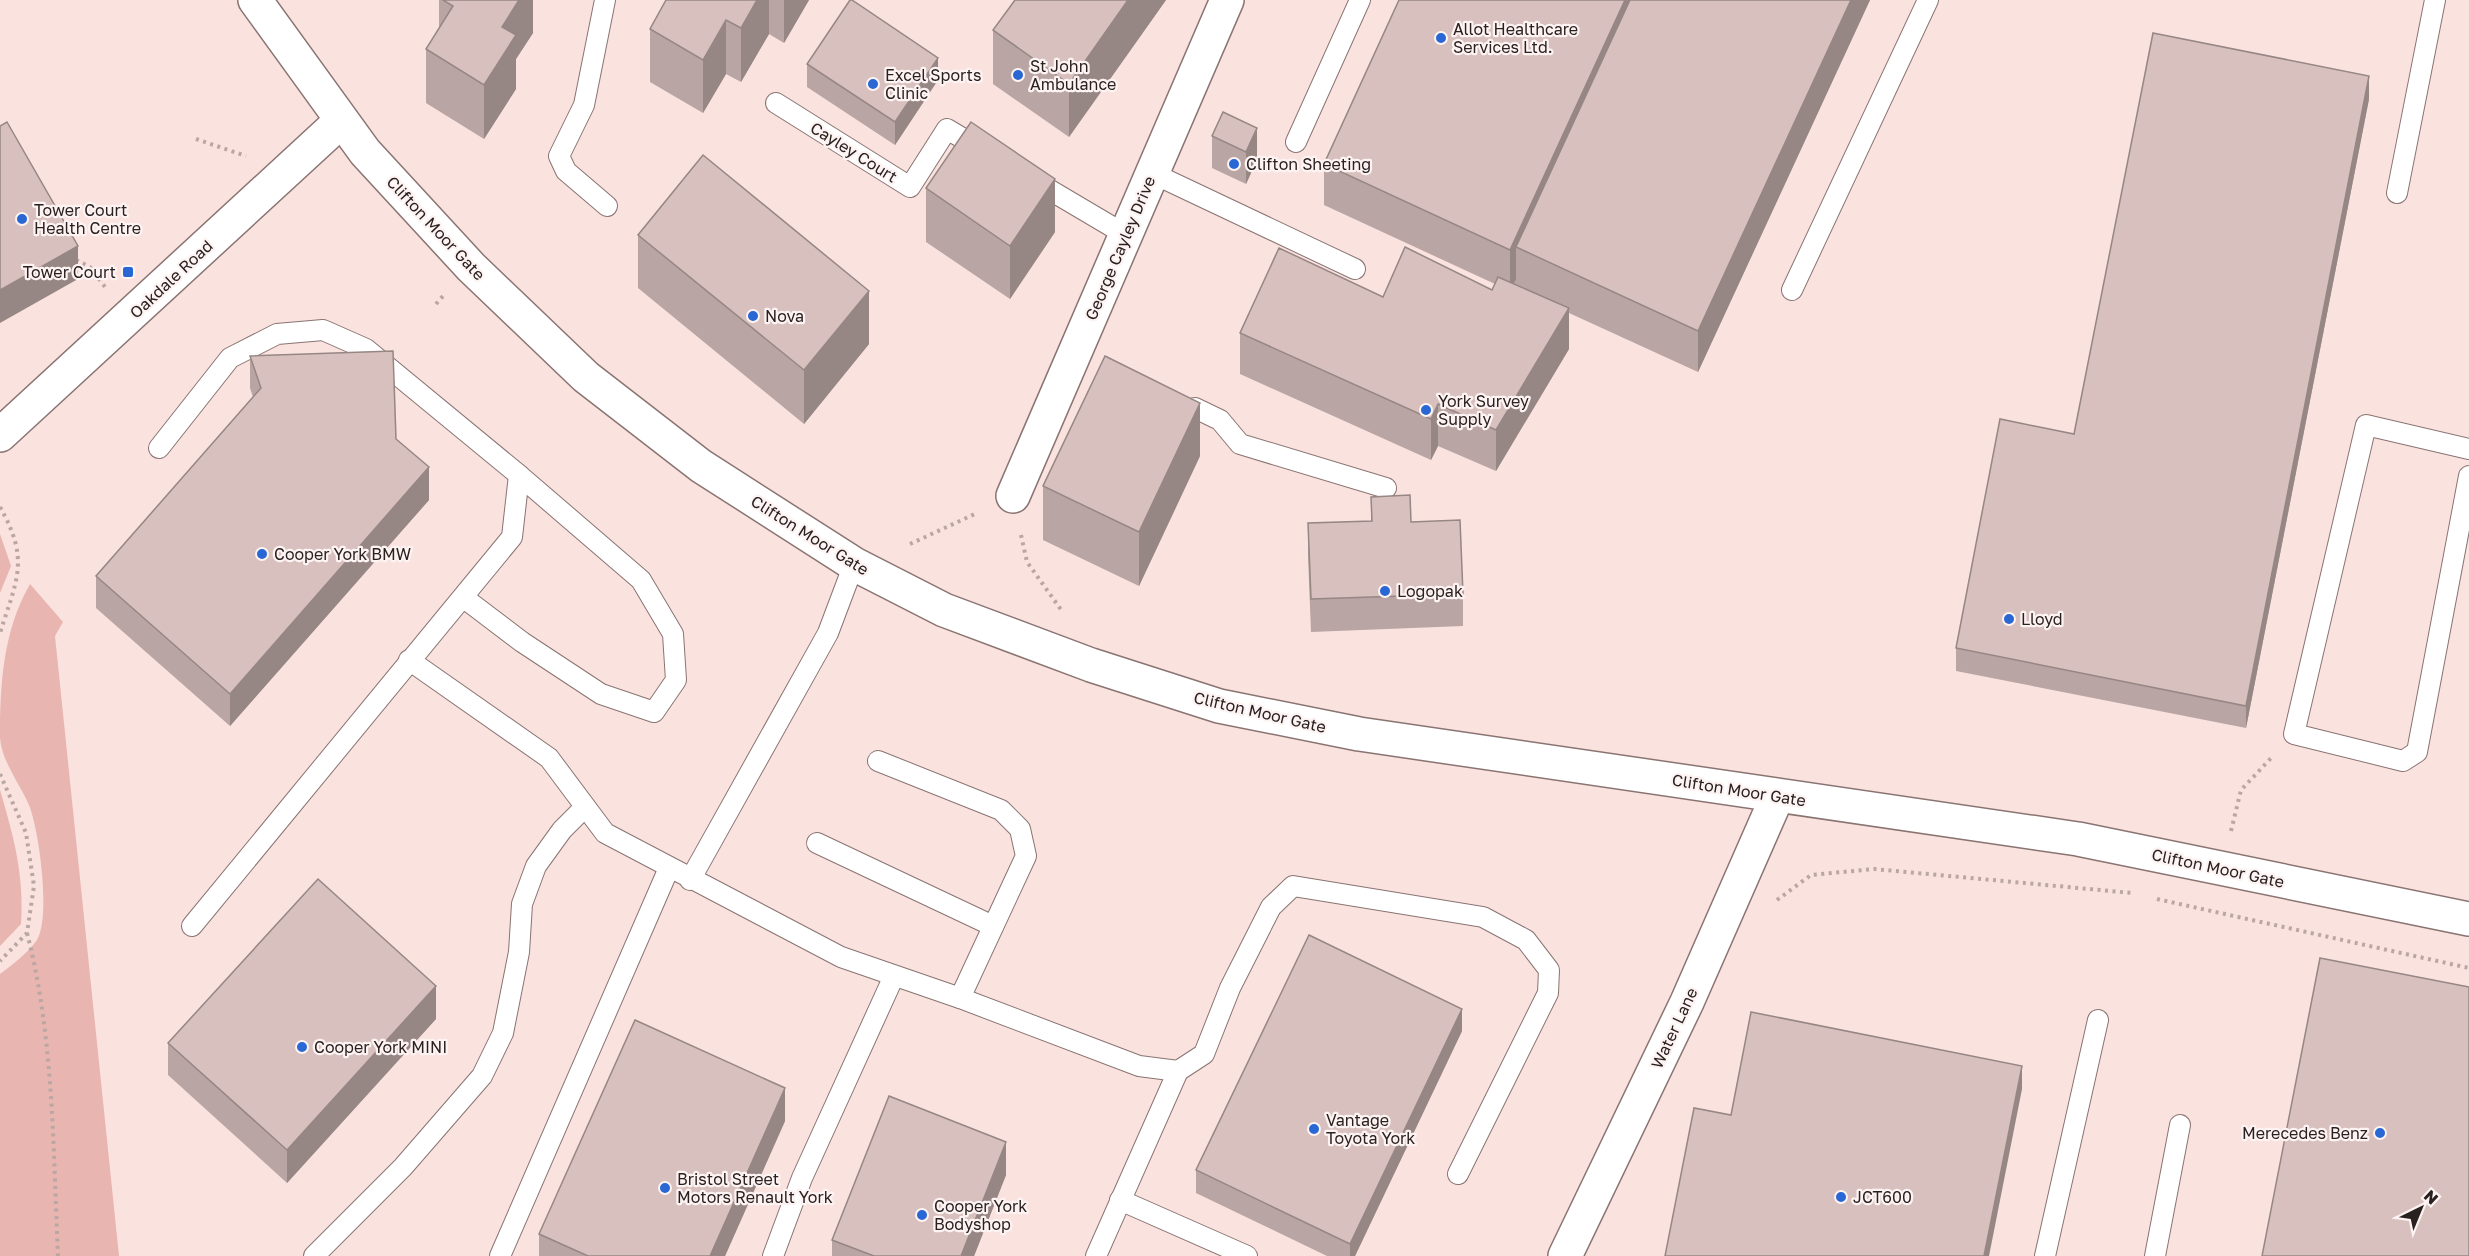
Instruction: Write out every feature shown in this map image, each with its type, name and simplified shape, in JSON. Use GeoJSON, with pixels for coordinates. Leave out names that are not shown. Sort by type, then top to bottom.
{"type":"FeatureCollection","features":[{"type":"Feature","properties":{"kind":"street","name":"Clifton Moor Gate"},"geometry":{"type":"LineString","coordinates":[[255,0],[365,152],[471,267],[586,377],[701,466],[854,564],[944,610],[1091,665],[1219,706],[1359,734],[1777,797],[2078,839],[2469,919]]}},
{"type":"Feature","properties":{"kind":"street","name":"George Cayley Drive"},"geometry":{"type":"LineString","coordinates":[[1013,496],[1227,0]]}},
{"type":"Feature","properties":{"kind":"street","name":"Oakdale Road"},"geometry":{"type":"LineString","coordinates":[[0,435],[129,318],[340,120]]}},
{"type":"Feature","properties":{"kind":"street"},"geometry":{"type":"LineString","coordinates":[[1076,350],[1106,365]]}},
{"type":"Feature","properties":{"kind":"street"},"geometry":{"type":"LineString","coordinates":[[1165,394],[1195,408]]}},
{"type":"Feature","properties":{"kind":"street","name":"Water Lane"},"geometry":{"type":"LineString","coordinates":[[1565,1256],[1692,992],[1777,797]]}},
{"type":"Feature","properties":{"kind":"lane"},"geometry":{"type":"LineString","coordinates":[[605,0],[584,105],[559,156],[566,171],[607,206]]}},
{"type":"Feature","properties":{"kind":"lane"},"geometry":{"type":"LineString","coordinates":[[1296,141],[1360,0]]}},
{"type":"Feature","properties":{"kind":"lane"},"geometry":{"type":"LineString","coordinates":[[1792,290],[1928,0]]}},
{"type":"Feature","properties":{"kind":"lane"},"geometry":{"type":"LineString","coordinates":[[2397,193],[2435,0]]}},
{"type":"Feature","properties":{"kind":"lane","name":"Cayley Court"},"geometry":{"type":"LineString","coordinates":[[776,103],[910,187],[947,129],[997,158]]}},
{"type":"Feature","properties":{"kind":"lane"},"geometry":{"type":"LineString","coordinates":[[1017,170],[1126,235]]}},
{"type":"Feature","properties":{"kind":"lane"},"geometry":{"type":"LineString","coordinates":[[1152,173],[1355,269]]}},
{"type":"Feature","properties":{"kind":"lane"},"geometry":{"type":"LineString","coordinates":[[159,447],[230,358],[277,334],[322,330],[366,349],[519,475],[641,580],[673,634],[676,680],[654,712],[601,694],[522,642],[464,598]]}},
{"type":"Feature","properties":{"kind":"lane"},"geometry":{"type":"LineString","coordinates":[[1195,408],[1220,420],[1240,444],[1386,488]]}},
{"type":"Feature","properties":{"kind":"lane"},"geometry":{"type":"LineString","coordinates":[[2469,449],[2366,425],[2294,734],[2403,761],[2417,752],[2469,476]]}},
{"type":"Feature","properties":{"kind":"lane"},"geometry":{"type":"LineString","coordinates":[[192,926],[512,537],[519,475]]}},
{"type":"Feature","properties":{"kind":"lane"},"geometry":{"type":"LineString","coordinates":[[690,880],[828,633],[854,564]]}},
{"type":"Feature","properties":{"kind":"lane"},"geometry":{"type":"LineString","coordinates":[[409,660],[549,758],[605,833],[690,880],[841,957],[960,998],[1138,1066],[1178,1071]]}},
{"type":"Feature","properties":{"kind":"lane"},"geometry":{"type":"LineString","coordinates":[[878,761],[1001,810],[1020,829],[1026,856],[960,998]]}},
{"type":"Feature","properties":{"kind":"lane"},"geometry":{"type":"LineString","coordinates":[[314,1256],[403,1167],[482,1076],[503,1033],[519,952],[522,904],[536,866],[562,830],[585,807]]}},
{"type":"Feature","properties":{"kind":"lane"},"geometry":{"type":"LineString","coordinates":[[817,843],[993,926]]}},
{"type":"Feature","properties":{"kind":"lane"},"geometry":{"type":"LineString","coordinates":[[500,1256],[669,868]]}},
{"type":"Feature","properties":{"kind":"lane"},"geometry":{"type":"LineString","coordinates":[[1096,1256],[1178,1071],[1204,1054],[1230,988],[1271,907],[1293,886],[1483,917],[1526,940],[1549,970],[1548,993],[1458,1174]]}},
{"type":"Feature","properties":{"kind":"lane"},"geometry":{"type":"LineString","coordinates":[[772,1256],[802,1178],[894,976]]}},
{"type":"Feature","properties":{"kind":"lane"},"geometry":{"type":"LineString","coordinates":[[2045,1256],[2098,1020]]}},
{"type":"Feature","properties":{"kind":"lane"},"geometry":{"type":"LineString","coordinates":[[2155,1256],[2180,1125]]}},
{"type":"Feature","properties":{"kind":"lane"},"geometry":{"type":"LineString","coordinates":[[1120,1200],[1247,1256]]}},
{"type":"Feature","properties":{"kind":"path"},"geometry":{"type":"LineString","coordinates":[[71,252],[77,262],[90,267],[129,318]]}},
{"type":"Feature","properties":{"kind":"path"},"geometry":{"type":"LineString","coordinates":[[910,544],[1013,496],[1027,562],[1063,612],[1072,615]]}},
{"type":"Feature","properties":{"kind":"path"},"geometry":{"type":"LineString","coordinates":[[0,507],[13,530],[20,572],[0,633]]}},
{"type":"Feature","properties":{"kind":"path"},"geometry":{"type":"LineString","coordinates":[[2213,911],[2221,868],[2241,790],[2294,734]]}},
{"type":"Feature","properties":{"kind":"path"},"geometry":{"type":"LineString","coordinates":[[0,774],[26,833],[34,886],[27,933],[37,971],[51,1097],[58,1256]]}},
{"type":"Feature","properties":{"kind":"path"},"geometry":{"type":"LineString","coordinates":[[1773,902],[1811,875],[1874,869],[2033,883],[2144,896]]}},
{"type":"Feature","properties":{"kind":"path"},"geometry":{"type":"LineString","coordinates":[[2156,898],[2469,968]]}},
{"type":"Feature","properties":{"kind":"path"},"geometry":{"type":"LineString","coordinates":[[0,961],[27,933]]}},
{"type":"Feature","properties":{"kind":"shaded area"},"geometry":{"type":"Polygon","coordinates":[[[0,534],[11,566],[0,593],[0,534]]]}},
{"type":"Feature","properties":{"kind":"shaded area"},"geometry":{"type":"Polygon","coordinates":[[[30,584],[63,622],[55,636],[119,1256],[0,1256],[0,974],[25,954],[37,940],[43,912],[40,852],[33,817],[4,756],[0,738],[5,658],[14,620],[30,584]]]}},
{"type":"Feature","properties":{"kind":"shaded area"},"geometry":{"type":"Polygon","coordinates":[[[0,790],[17,856],[22,906],[21,924],[0,946],[0,790]]]}},
{"type":"Feature","properties":{"kind":"building"},"geometry":{"type":"Polygon","coordinates":[[[443,0],[519,0],[502,27],[516,35],[484,85],[426,49],[453,6],[443,0]]]}},
{"type":"Feature","properties":{"kind":"building"},"geometry":{"type":"Polygon","coordinates":[[[666,0],[757,0],[741,28],[726,20],[703,60],[650,29],[666,0]]]}},
{"type":"Feature","properties":{"kind":"building","name":"Excel Sports Clinic"},"geometry":{"type":"Polygon","coordinates":[[[850,0],[938,58],[895,122],[807,64],[850,0]]]}},
{"type":"Feature","properties":{"kind":"building"},"geometry":{"type":"Polygon","coordinates":[[[1015,0],[1128,0],[1069,84],[993,30],[1015,0]]]}},
{"type":"Feature","properties":{"kind":"building"},"geometry":{"type":"Polygon","coordinates":[[[1399,0],[1625,0],[1510,250],[1324,164],[1399,0]]]}},
{"type":"Feature","properties":{"kind":"building"},"geometry":{"type":"Polygon","coordinates":[[[1630,0],[1851,0],[1698,331],[1516,247],[1630,0]]]}},
{"type":"Feature","properties":{"kind":"building"},"geometry":{"type":"Polygon","coordinates":[[[2153,33],[2369,76],[2246,706],[1956,648],[2000,419],[2074,434],[2153,33]]]}},
{"type":"Feature","properties":{"kind":"building"},"geometry":{"type":"Polygon","coordinates":[[[1223,112],[1257,128],[1246,152],[1212,136],[1223,112]]]}},
{"type":"Feature","properties":{"kind":"building","name":"Tower Court Health Centre"},"geometry":{"type":"Polygon","coordinates":[[[7,122],[78,246],[0,290],[0,126],[7,122]]]}},
{"type":"Feature","properties":{"kind":"building"},"geometry":{"type":"Polygon","coordinates":[[[971,122],[1055,179],[1010,246],[926,188],[971,122]]]}},
{"type":"Feature","properties":{"kind":"building"},"geometry":{"type":"Polygon","coordinates":[[[703,155],[869,291],[804,370],[638,235],[703,155]]]}},
{"type":"Feature","properties":{"kind":"building","name":"York Survey Supply"},"geometry":{"type":"Polygon","coordinates":[[[1405,247],[1492,290],[1498,277],[1569,308],[1496,430],[1438,404],[1431,419],[1240,333],[1279,248],[1383,297],[1405,247]]]}},
{"type":"Feature","properties":{"kind":"building","name":"Cooper York BMW"},"geometry":{"type":"Polygon","coordinates":[[[393,351],[396,439],[429,467],[230,694],[96,576],[261,388],[250,356],[393,351]]]}},
{"type":"Feature","properties":{"kind":"building"},"geometry":{"type":"Polygon","coordinates":[[[1105,356],[1200,403],[1139,532],[1043,486],[1105,356]]]}},
{"type":"Feature","properties":{"kind":"building"},"geometry":{"type":"Polygon","coordinates":[[[1410,495],[1411,522],[1460,520],[1463,594],[1311,599],[1308,523],[1372,521],[1371,497],[1410,495]]]}},
{"type":"Feature","properties":{"kind":"building","name":"Cooper York MINI"},"geometry":{"type":"Polygon","coordinates":[[[318,879],[436,986],[287,1150],[168,1043],[318,879]]]}},
{"type":"Feature","properties":{"kind":"building"},"geometry":{"type":"Polygon","coordinates":[[[1309,935],[1462,1009],[1350,1244],[1196,1170],[1309,935]]]}},
{"type":"Feature","properties":{"kind":"building","name":"Merecedes Benz"},"geometry":{"type":"Polygon","coordinates":[[[2320,958],[2469,987],[2469,1256],[2262,1256],[2320,958]]]}},
{"type":"Feature","properties":{"kind":"building","name":"JCT600"},"geometry":{"type":"Polygon","coordinates":[[[1751,1012],[2022,1066],[1984,1256],[1665,1256],[1694,1108],[1731,1115],[1751,1012]]]}},
{"type":"Feature","properties":{"kind":"building","name":"Bristol Street Motors Renault York"},"geometry":{"type":"Polygon","coordinates":[[[635,1020],[785,1088],[710,1256],[588,1256],[539,1234],[635,1020]]]}},
{"type":"Feature","properties":{"kind":"building","name":"Cooper York Bodyshop"},"geometry":{"type":"Polygon","coordinates":[[[889,1096],[1006,1142],[961,1256],[874,1256],[832,1240],[889,1096]]]}},
{"type":"Feature","properties":{"kind":"place","name":"Allot Healthcare Services Ltd."},"geometry":{"type":"Point","coordinates":[1441,38]}},
{"type":"Feature","properties":{"kind":"place","name":"St John Ambulance"},"geometry":{"type":"Point","coordinates":[1018,75]}},
{"type":"Feature","properties":{"kind":"place","name":"Excel Sports Clinic"},"geometry":{"type":"Point","coordinates":[873,84]}},
{"type":"Feature","properties":{"kind":"place","name":"Clifton Sheeting"},"geometry":{"type":"Point","coordinates":[1234,164]}},
{"type":"Feature","properties":{"kind":"place","name":"Tower Court Health Centre"},"geometry":{"type":"Point","coordinates":[22,219]}},
{"type":"Feature","properties":{"kind":"place","name":"Tower Court"},"geometry":{"type":"Point","coordinates":[128,272]}},
{"type":"Feature","properties":{"kind":"place","name":"Nova"},"geometry":{"type":"Point","coordinates":[753,316]}},
{"type":"Feature","properties":{"kind":"place","name":"York Survey Supply"},"geometry":{"type":"Point","coordinates":[1426,410]}},
{"type":"Feature","properties":{"kind":"place","name":"Cooper York BMW"},"geometry":{"type":"Point","coordinates":[262,554]}},
{"type":"Feature","properties":{"kind":"place","name":"Logopak"},"geometry":{"type":"Point","coordinates":[1385,591]}},
{"type":"Feature","properties":{"kind":"place","name":"Lloyd"},"geometry":{"type":"Point","coordinates":[2009,619]}},
{"type":"Feature","properties":{"kind":"place","name":"Cooper York MINI"},"geometry":{"type":"Point","coordinates":[302,1047]}},
{"type":"Feature","properties":{"kind":"place","name":"Vantage Toyota York"},"geometry":{"type":"Point","coordinates":[1314,1129]}},
{"type":"Feature","properties":{"kind":"place","name":"Merecedes Benz"},"geometry":{"type":"Point","coordinates":[2380,1133]}},
{"type":"Feature","properties":{"kind":"place","name":"Bristol Street Motors Renault York"},"geometry":{"type":"Point","coordinates":[665,1188]}},
{"type":"Feature","properties":{"kind":"place","name":"JCT600"},"geometry":{"type":"Point","coordinates":[1841,1197]}},
{"type":"Feature","properties":{"kind":"place","name":"Cooper York Bodyshop"},"geometry":{"type":"Point","coordinates":[922,1215]}}]}
